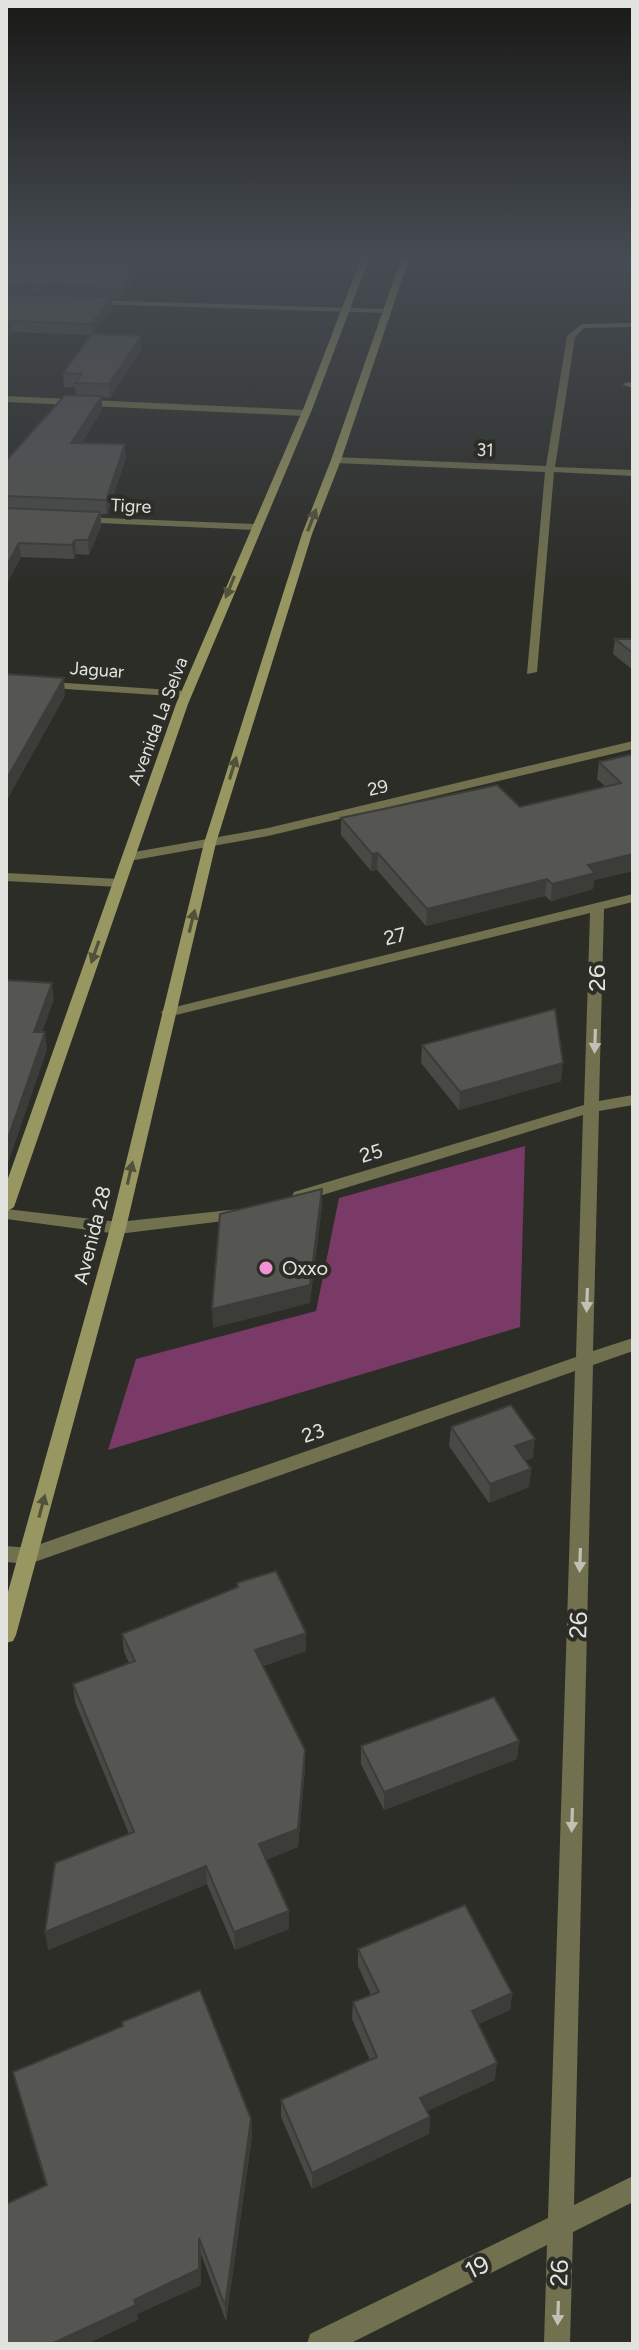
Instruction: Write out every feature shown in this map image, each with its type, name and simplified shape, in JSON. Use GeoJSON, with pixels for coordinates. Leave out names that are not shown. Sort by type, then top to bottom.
{"type":"FeatureCollection","features":[{"type":"Feature","properties":{"kind":"street","name":"Avenida La Selva"},"geometry":{"type":"LineString","coordinates":[[6,1207],[186,694],[325,366]]}},
{"type":"Feature","properties":{"kind":"street"},"geometry":{"type":"LineString","coordinates":[[210,843],[307,534],[368,366]]}},
{"type":"Feature","properties":{"kind":"street"},"geometry":{"type":"LineString","coordinates":[[531,672],[550,469],[566,366]]}},
{"type":"Feature","properties":{"kind":"street"},"geometry":{"type":"LineString","coordinates":[[6,399],[305,413]]}},
{"type":"Feature","properties":{"kind":"street","name":"31"},"geometry":{"type":"LineString","coordinates":[[336,460],[633,473]]}},
{"type":"Feature","properties":{"kind":"street","name":"Tigre"},"geometry":{"type":"LineString","coordinates":[[68,519],[255,527]]}},
{"type":"Feature","properties":{"kind":"street","name":"Jaguar"},"geometry":{"type":"LineString","coordinates":[[6,682],[186,694]]}},
{"type":"Feature","properties":{"kind":"street","name":"29"},"geometry":{"type":"LineString","coordinates":[[129,857],[283,829],[633,745]]}},
{"type":"Feature","properties":{"kind":"street","name":"Avenida 28"},"geometry":{"type":"LineString","coordinates":[[6,1635],[118,1228],[210,843]]}},
{"type":"Feature","properties":{"kind":"street"},"geometry":{"type":"LineString","coordinates":[[6,877],[119,883]]}},
{"type":"Feature","properties":{"kind":"street","name":"27"},"geometry":{"type":"LineString","coordinates":[[168,1013],[633,898]]}},
{"type":"Feature","properties":{"kind":"street","name":"26"},"geometry":{"type":"LineString","coordinates":[[557,2344],[597,907]]}},
{"type":"Feature","properties":{"kind":"street","name":"25"},"geometry":{"type":"LineString","coordinates":[[6,1214],[118,1228],[232,1216],[593,1107],[633,1100]]}},
{"type":"Feature","properties":{"kind":"street","name":"23"},"geometry":{"type":"LineString","coordinates":[[6,1554],[29,1556],[633,1344]]}},
{"type":"Feature","properties":{"kind":"street","name":"19"},"geometry":{"type":"LineString","coordinates":[[320,2344],[633,2189]]}},
{"type":"Feature","properties":{"kind":"shaded area"},"geometry":{"type":"Polygon","coordinates":[[[525,1146],[520,1327],[108,1450],[136,1359],[316,1311],[339,1198],[525,1146]]]}},
{"type":"Feature","properties":{"kind":"building"},"geometry":{"type":"Polygon","coordinates":[[[68,366],[121,366],[109,384],[75,383],[82,374],[63,373],[68,366]]]}},
{"type":"Feature","properties":{"kind":"building"},"geometry":{"type":"Polygon","coordinates":[[[65,395],[102,396],[71,443],[125,444],[106,500],[6,496],[6,461],[65,395]]]}},
{"type":"Feature","properties":{"kind":"building"},"geometry":{"type":"Polygon","coordinates":[[[6,508],[100,512],[88,540],[75,540],[72,545],[19,543],[6,567],[6,508]]]}},
{"type":"Feature","properties":{"kind":"building"},"geometry":{"type":"Polygon","coordinates":[[[615,639],[633,639],[633,653],[615,639]]]}},
{"type":"Feature","properties":{"kind":"building"},"geometry":{"type":"Polygon","coordinates":[[[6,674],[64,678],[6,780],[6,674]]]}},
{"type":"Feature","properties":{"kind":"building"},"geometry":{"type":"Polygon","coordinates":[[[633,754],[633,854],[588,865],[595,873],[552,884],[547,879],[427,909],[378,853],[372,854],[341,818],[497,785],[520,807],[621,783],[599,762],[633,754]]]}},
{"type":"Feature","properties":{"kind":"building"},"geometry":{"type":"Polygon","coordinates":[[[6,980],[52,983],[34,1032],[45,1032],[6,1144],[6,980]]]}},
{"type":"Feature","properties":{"kind":"building"},"geometry":{"type":"Polygon","coordinates":[[[555,1009],[563,1063],[460,1092],[422,1045],[555,1009]]]}},
{"type":"Feature","properties":{"kind":"building","name":"Oxxo"},"geometry":{"type":"Polygon","coordinates":[[[322,1189],[310,1285],[212,1309],[220,1214],[322,1189]]]}},
{"type":"Feature","properties":{"kind":"building"},"geometry":{"type":"Polygon","coordinates":[[[511,1405],[535,1439],[515,1446],[531,1469],[490,1484],[451,1427],[511,1405]]]}},
{"type":"Feature","properties":{"kind":"building"},"geometry":{"type":"Polygon","coordinates":[[[276,1571],[306,1633],[255,1650],[305,1750],[298,1829],[259,1844],[289,1911],[234,1932],[206,1866],[45,1932],[55,1863],[134,1832],[73,1684],[135,1661],[122,1634],[238,1587],[237,1583],[276,1571]]]}},
{"type":"Feature","properties":{"kind":"building"},"geometry":{"type":"Polygon","coordinates":[[[494,1697],[519,1741],[384,1792],[361,1746],[494,1697]]]}},
{"type":"Feature","properties":{"kind":"building"},"geometry":{"type":"Polygon","coordinates":[[[465,1905],[512,1993],[472,2011],[497,2063],[420,2098],[430,2117],[312,2173],[281,2100],[377,2057],[353,2002],[379,1992],[358,1949],[465,1905]]]}},
{"type":"Feature","properties":{"kind":"building"},"geometry":{"type":"Polygon","coordinates":[[[200,1990],[251,2119],[225,2306],[199,2238],[199,2269],[134,2300],[136,2305],[51,2344],[6,2344],[6,2204],[47,2185],[13,2072],[200,1990]]]}},
{"type":"Feature","properties":{"kind":"place","name":"Oxxo"},"geometry":{"type":"Point","coordinates":[266,1268]}}]}
